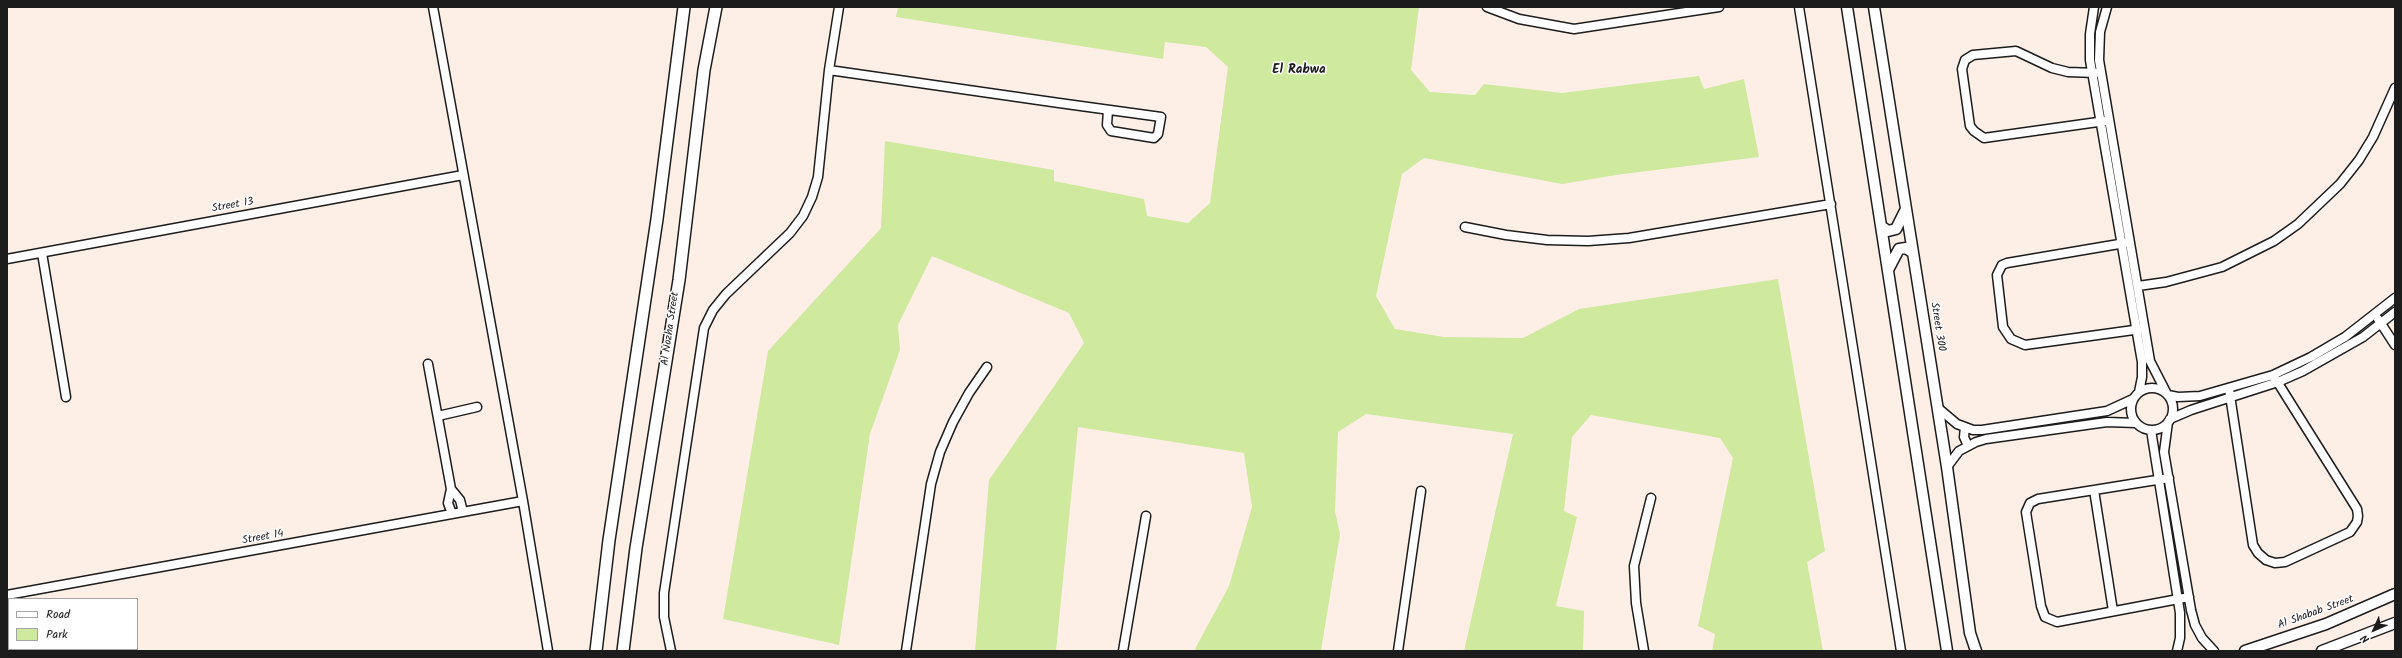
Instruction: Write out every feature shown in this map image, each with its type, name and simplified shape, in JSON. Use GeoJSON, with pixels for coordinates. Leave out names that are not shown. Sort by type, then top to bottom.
{"type":"FeatureCollection","features":[{"type":"Feature","properties":{"kind":"main road"},"geometry":{"type":"LineString","coordinates":[[596,651],[609,540],[654,241],[684,7]]}},
{"type":"Feature","properties":{"kind":"main road","name":"Al Nozha Street"},"geometry":{"type":"LineString","coordinates":[[623,651],[636,548],[680,272],[704,70],[716,7]]}},
{"type":"Feature","properties":{"kind":"street"},"geometry":{"type":"LineString","coordinates":[[433,7],[523,501],[548,651]]}},
{"type":"Feature","properties":{"kind":"street"},"geometry":{"type":"LineString","coordinates":[[671,651],[664,617],[664,593],[704,328],[713,310],[726,294],[790,233],[803,216],[812,197],[818,176],[829,70],[839,7]]}},
{"type":"Feature","properties":{"kind":"street"},"geometry":{"type":"LineString","coordinates":[[1487,7],[1519,19],[1574,29],[1719,7]]}},
{"type":"Feature","properties":{"kind":"street"},"geometry":{"type":"LineString","coordinates":[[1799,7],[1901,651]]}},
{"type":"Feature","properties":{"kind":"street"},"geometry":{"type":"LineString","coordinates":[[1847,7],[1948,651]]}},
{"type":"Feature","properties":{"kind":"street","name":"Street 300"},"geometry":{"type":"LineString","coordinates":[[1874,7],[1905,211],[1938,408],[1970,632],[1976,651]]}},
{"type":"Feature","properties":{"kind":"street"},"geometry":{"type":"LineString","coordinates":[[2094,7],[2090,41],[2110,120],[2126,243],[2140,329],[2150,361],[2172,404],[2164,452],[2189,597],[2195,625],[2202,638],[2214,651]]}},
{"type":"Feature","properties":{"kind":"street"},"geometry":{"type":"LineString","coordinates":[[1938,408],[1947,418],[1965,427],[1982,430],[2107,411],[2133,399],[2139,392],[2142,370],[2138,286],[2126,243],[2101,122],[2097,73],[2099,39],[2107,7]]}},
{"type":"Feature","properties":{"kind":"street"},"geometry":{"type":"LineString","coordinates":[[2097,73],[2068,72],[2052,68],[2016,51],[1973,55],[1965,60],[1962,69],[1970,126],[1974,132],[1984,138],[2110,120]]}},
{"type":"Feature","properties":{"kind":"street"},"geometry":{"type":"LineString","coordinates":[[829,70],[1161,117],[1158,134],[1154,138],[1111,131],[1107,126],[1108,110]]}},
{"type":"Feature","properties":{"kind":"street"},"geometry":{"type":"LineString","coordinates":[[2138,286],[2166,282],[2222,267],[2262,248],[2298,224],[2340,184],[2359,160],[2373,137],[2395,88]]}},
{"type":"Feature","properties":{"kind":"street","name":"Street 13"},"geometry":{"type":"LineString","coordinates":[[7,259],[463,175]]}},
{"type":"Feature","properties":{"kind":"street"},"geometry":{"type":"LineString","coordinates":[[1465,227],[1506,235],[1546,240],[1629,238],[1831,204]]}},
{"type":"Feature","properties":{"kind":"street"},"geometry":{"type":"LineString","coordinates":[[1881,226],[1888,231],[1896,229],[1905,211]]}},
{"type":"Feature","properties":{"kind":"street"},"geometry":{"type":"LineString","coordinates":[[2126,243],[2002,265],[1997,275],[2003,327],[2011,339],[2025,345],[2140,329]]}},
{"type":"Feature","properties":{"kind":"street"},"geometry":{"type":"LineString","coordinates":[[1888,270],[1899,249],[1906,248],[1912,252]]}},
{"type":"Feature","properties":{"kind":"street"},"geometry":{"type":"LineString","coordinates":[[42,253],[66,397]]}},
{"type":"Feature","properties":{"kind":"street"},"geometry":{"type":"LineString","coordinates":[[1947,467],[1952,459],[1968,446],[1986,439],[2107,422],[2136,423],[2151,430],[2160,428],[2169,421],[2191,410],[2311,357],[2345,338],[2376,315],[2395,298]]}},
{"type":"Feature","properties":{"kind":"street"},"geometry":{"type":"LineString","coordinates":[[2139,392],[2153,388],[2167,395],[2189,397],[2230,393],[2278,382],[2337,353],[2381,324],[2395,312]]}},
{"type":"Feature","properties":{"kind":"street"},"geometry":{"type":"LineString","coordinates":[[2376,315],[2395,345]]}},
{"type":"Feature","properties":{"kind":"street"},"geometry":{"type":"LineString","coordinates":[[428,364],[451,489],[448,503],[452,514]]}},
{"type":"Feature","properties":{"kind":"street"},"geometry":{"type":"LineString","coordinates":[[906,651],[931,484],[940,452],[962,405],[987,367]]}},
{"type":"Feature","properties":{"kind":"street"},"geometry":{"type":"LineString","coordinates":[[2230,393],[2253,545],[2258,553],[2266,560],[2285,562],[2350,532],[2357,522],[2358,516],[2357,509],[2273,375]]}},
{"type":"Feature","properties":{"kind":"street"},"geometry":{"type":"LineString","coordinates":[[2133,399],[2131,414],[2136,423]]}},
{"type":"Feature","properties":{"kind":"street"},"geometry":{"type":"LineString","coordinates":[[438,416],[477,407]]}},
{"type":"Feature","properties":{"kind":"street"},"geometry":{"type":"LineString","coordinates":[[1965,427],[1964,437],[1968,446]]}},
{"type":"Feature","properties":{"kind":"street"},"geometry":{"type":"LineString","coordinates":[[2151,430],[2182,626],[2177,651]]}},
{"type":"Feature","properties":{"kind":"street"},"geometry":{"type":"LineString","coordinates":[[2169,478],[2038,499],[2027,507],[2041,606],[2046,617],[2057,622],[2189,597]]}},
{"type":"Feature","properties":{"kind":"street"},"geometry":{"type":"LineString","coordinates":[[451,489],[460,500],[463,512]]}},
{"type":"Feature","properties":{"kind":"street"},"geometry":{"type":"LineString","coordinates":[[2094,490],[2113,611]]}},
{"type":"Feature","properties":{"kind":"street"},"geometry":{"type":"LineString","coordinates":[[1398,651],[1421,491]]}},
{"type":"Feature","properties":{"kind":"street"},"geometry":{"type":"LineString","coordinates":[[1644,651],[1636,603],[1634,566],[1651,498]]}},
{"type":"Feature","properties":{"kind":"street","name":"Street 14"},"geometry":{"type":"LineString","coordinates":[[7,596],[523,501]]}},
{"type":"Feature","properties":{"kind":"street"},"geometry":{"type":"LineString","coordinates":[[1123,651],[1146,516]]}},
{"type":"Feature","properties":{"kind":"street","name":"Al Shabab Street"},"geometry":{"type":"LineString","coordinates":[[2245,651],[2326,624],[2395,594]]}},
{"type":"Feature","properties":{"kind":"street"},"geometry":{"type":"LineString","coordinates":[[2322,651],[2395,623]]}},
{"type":"Feature","properties":{"kind":"green space"},"geometry":{"type":"Polygon","coordinates":[[[898,7],[1419,7],[1411,70],[1430,92],[1475,95],[1484,84],[1562,93],[1699,76],[1704,89],[1744,79],[1759,157],[1616,175],[1562,184],[1424,158],[1402,174],[1376,296],[1395,329],[1444,337],[1523,338],[1579,309],[1778,279],[1825,551],[1807,562],[1823,651],[1712,651],[1715,634],[1698,626],[1733,458],[1720,438],[1591,415],[1572,437],[1564,511],[1577,517],[1556,606],[1584,611],[1583,651],[1464,651],[1513,434],[1366,414],[1338,432],[1335,511],[1340,534],[1321,651],[1195,651],[1229,586],[1252,507],[1244,453],[1078,427],[1056,651],[975,651],[989,480],[1084,343],[1069,313],[932,256],[898,325],[900,350],[870,434],[839,645],[723,619],[768,351],[881,228],[885,141],[1054,170],[1054,181],[1144,199],[1147,216],[1188,223],[1210,203],[1228,67],[1206,47],[1165,42],[1163,59],[896,17],[898,7]]]}},
{"type":"Feature","properties":{"kind":"district","name":"El Rabwa"},"geometry":{"type":"Point","coordinates":[1299,71]}}]}
